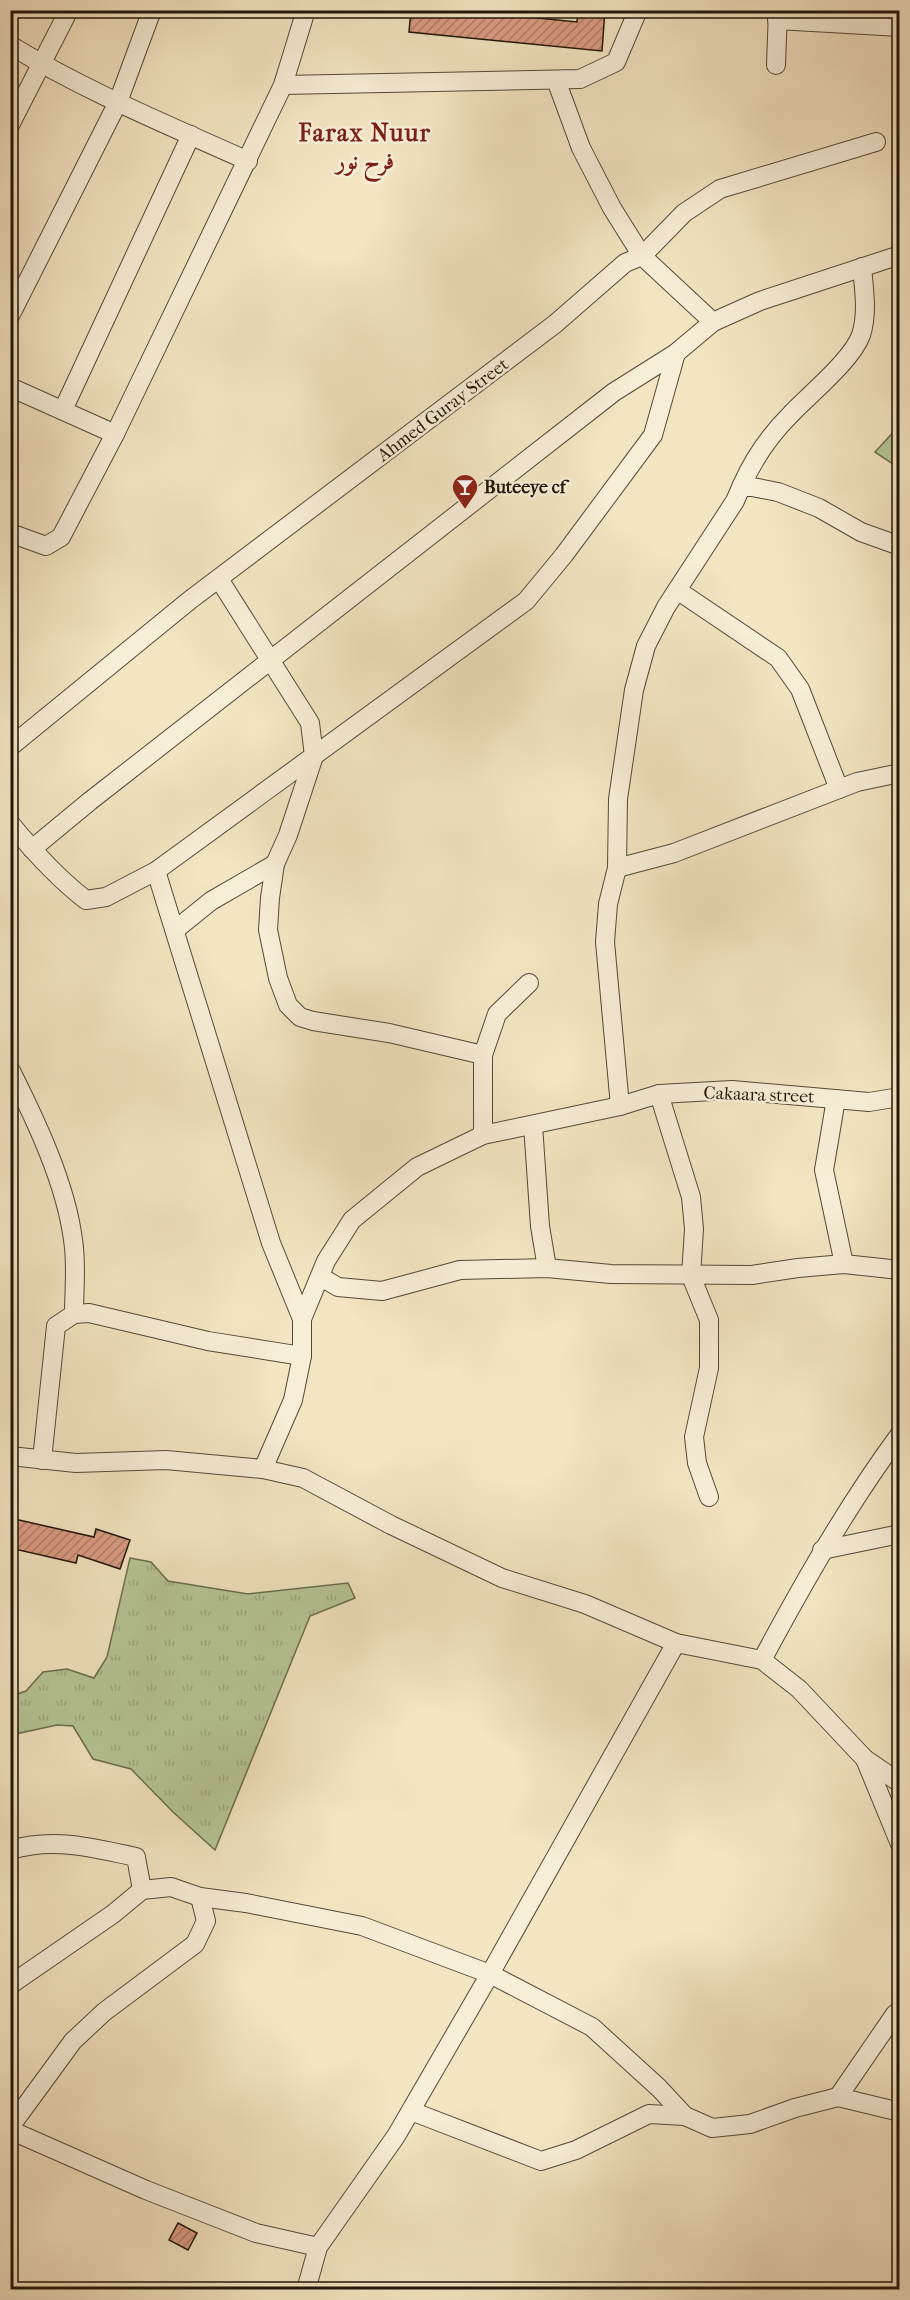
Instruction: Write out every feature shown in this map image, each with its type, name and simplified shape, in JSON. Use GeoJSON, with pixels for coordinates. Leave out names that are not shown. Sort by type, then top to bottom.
{"type":"FeatureCollection","features":[{"type":"Feature","properties":{"kind":"street"},"geometry":{"type":"LineString","coordinates":[[10,125],[69,10]]}},
{"type":"Feature","properties":{"kind":"street"},"geometry":{"type":"LineString","coordinates":[[10,315],[118,102],[152,10]]}},
{"type":"Feature","properties":{"kind":"street"},"geometry":{"type":"LineString","coordinates":[[10,532],[46,546],[61,537],[115,434],[248,161],[283,85],[306,10]]}},
{"type":"Feature","properties":{"kind":"street"},"geometry":{"type":"LineString","coordinates":[[283,85],[580,79],[616,62],[638,10]]}},
{"type":"Feature","properties":{"kind":"street"},"geometry":{"type":"LineString","coordinates":[[776,65],[778,15],[900,27]]}},
{"type":"Feature","properties":{"kind":"street"},"geometry":{"type":"LineString","coordinates":[[10,45],[40,63],[118,102],[248,161]]}},
{"type":"Feature","properties":{"kind":"street"},"geometry":{"type":"LineString","coordinates":[[556,80],[581,148],[612,208],[642,256],[713,322]]}},
{"type":"Feature","properties":{"kind":"street"},"geometry":{"type":"LineString","coordinates":[[63,410],[191,135]]}},
{"type":"Feature","properties":{"kind":"street","name":"Ahmed Guray Street"},"geometry":{"type":"LineString","coordinates":[[10,747],[219,579],[555,324],[625,263],[642,256],[684,213],[720,189],[876,142]]}},
{"type":"Feature","properties":{"kind":"street"},"geometry":{"type":"LineString","coordinates":[[32,849],[90,801],[614,392],[676,353],[713,322],[760,301],[900,255]]}},
{"type":"Feature","properties":{"kind":"street"},"geometry":{"type":"LineString","coordinates":[[620,1106],[605,942],[608,904],[617,868],[618,799],[634,690],[646,646],[678,590],[735,501],[751,465],[789,416],[841,364],[860,337],[866,314],[862,267]]}},
{"type":"Feature","properties":{"kind":"street"},"geometry":{"type":"LineString","coordinates":[[10,823],[70,888],[86,900],[106,897],[156,871],[526,602],[564,555],[652,435],[676,353]]}},
{"type":"Feature","properties":{"kind":"street"},"geometry":{"type":"LineString","coordinates":[[10,387],[115,434]]}},
{"type":"Feature","properties":{"kind":"street"},"geometry":{"type":"LineString","coordinates":[[742,485],[778,492],[819,508],[861,532],[900,546]]}},
{"type":"Feature","properties":{"kind":"street"},"geometry":{"type":"LineString","coordinates":[[219,579],[310,723],[314,756],[288,835],[275,864],[268,930],[278,978],[288,1005],[300,1017],[388,1033],[483,1055]]}},
{"type":"Feature","properties":{"kind":"street"},"geometry":{"type":"LineString","coordinates":[[678,590],[778,657],[800,689],[839,789]]}},
{"type":"Feature","properties":{"kind":"street"},"geometry":{"type":"LineString","coordinates":[[617,868],[674,853],[857,782],[900,773]]}},
{"type":"Feature","properties":{"kind":"street"},"geometry":{"type":"LineString","coordinates":[[175,930],[211,900],[275,864]]}},
{"type":"Feature","properties":{"kind":"street"},"geometry":{"type":"LineString","coordinates":[[156,871],[272,1243],[302,1319],[302,1356],[293,1400],[263,1469]]}},
{"type":"Feature","properties":{"kind":"street"},"geometry":{"type":"LineString","coordinates":[[483,1135],[483,1055],[497,1014],[529,983]]}},
{"type":"Feature","properties":{"kind":"street"},"geometry":{"type":"LineString","coordinates":[[11,1071],[37,1123],[69,1215],[74,1242],[74,1314]]}},
{"type":"Feature","properties":{"kind":"street","name":"Cakaara street"},"geometry":{"type":"LineString","coordinates":[[302,1319],[326,1261],[352,1220],[417,1167],[483,1135],[620,1106],[659,1095],[732,1090],[869,1101],[900,1097]]}},
{"type":"Feature","properties":{"kind":"street"},"geometry":{"type":"LineString","coordinates":[[659,1095],[691,1197],[694,1229],[691,1276],[709,1320],[709,1368],[694,1437],[697,1462],[709,1497]]}},
{"type":"Feature","properties":{"kind":"street"},"geometry":{"type":"LineString","coordinates":[[836,1099],[824,1170],[844,1264]]}},
{"type":"Feature","properties":{"kind":"street"},"geometry":{"type":"LineString","coordinates":[[533,1125],[540,1226],[547,1268]]}},
{"type":"Feature","properties":{"kind":"street"},"geometry":{"type":"LineString","coordinates":[[321,1276],[338,1287],[382,1291],[460,1270],[547,1268],[611,1274],[691,1276],[752,1275],[844,1264],[900,1270]]}},
{"type":"Feature","properties":{"kind":"street"},"geometry":{"type":"LineString","coordinates":[[42,1460],[56,1326],[74,1314],[89,1313],[208,1341],[302,1356]]}},
{"type":"Feature","properties":{"kind":"street"},"geometry":{"type":"LineString","coordinates":[[762,1660],[822,1550],[873,1470],[900,1434]]}},
{"type":"Feature","properties":{"kind":"street"},"geometry":{"type":"LineString","coordinates":[[10,1456],[76,1463],[166,1460],[263,1469],[303,1478],[391,1525],[502,1578],[585,1604],[676,1642],[762,1660],[799,1689],[865,1759],[900,1783]]}},
{"type":"Feature","properties":{"kind":"street"},"geometry":{"type":"LineString","coordinates":[[822,1550],[900,1534]]}},
{"type":"Feature","properties":{"kind":"street"},"geometry":{"type":"LineString","coordinates":[[306,2289],[318,2247],[411,2111],[676,1642]]}},
{"type":"Feature","properties":{"kind":"street"},"geometry":{"type":"LineString","coordinates":[[865,1759],[900,1844]]}},
{"type":"Feature","properties":{"kind":"street"},"geometry":{"type":"LineString","coordinates":[[10,1850],[24,1846],[63,1843],[136,1857],[142,1890]]}},
{"type":"Feature","properties":{"kind":"street"},"geometry":{"type":"LineString","coordinates":[[10,1986],[113,1914],[142,1890],[171,1887],[200,1897],[246,1903],[362,1926],[490,1974],[592,2027],[659,2088],[685,2116]]}},
{"type":"Feature","properties":{"kind":"street"},"geometry":{"type":"LineString","coordinates":[[200,1897],[206,1921],[195,1944],[104,2012],[74,2041],[10,2129],[146,2190],[256,2233],[318,2247]]}},
{"type":"Feature","properties":{"kind":"street"},"geometry":{"type":"LineString","coordinates":[[838,2097],[895,2014],[900,2012]]}},
{"type":"Feature","properties":{"kind":"street"},"geometry":{"type":"LineString","coordinates":[[411,2111],[541,2161],[576,2150],[649,2114],[685,2116],[712,2128],[750,2124],[795,2108],[838,2097],[900,2112]]}},
{"type":"Feature","properties":{"kind":"green space"},"geometry":{"type":"Polygon","coordinates":[[[899,426],[899,468],[875,452],[899,426]]]}},
{"type":"Feature","properties":{"kind":"green space"},"geometry":{"type":"Polygon","coordinates":[[[130,1558],[151,1562],[168,1581],[248,1594],[348,1583],[355,1598],[310,1616],[215,1850],[131,1769],[93,1759],[73,1726],[57,1725],[11,1735],[11,1696],[26,1691],[43,1672],[67,1669],[94,1678],[107,1657],[130,1558]]]}},
{"type":"Feature","properties":{"kind":"building"},"geometry":{"type":"Polygon","coordinates":[[[411,10],[458,10],[577,22],[578,10],[605,10],[602,51],[409,32],[411,10]]]}},
{"type":"Feature","properties":{"kind":"building"},"geometry":{"type":"Polygon","coordinates":[[[10,1518],[94,1537],[96,1529],[130,1540],[120,1569],[78,1555],[76,1563],[10,1548],[10,1518]]]}},
{"type":"Feature","properties":{"kind":"building"},"geometry":{"type":"Polygon","coordinates":[[[178,2223],[197,2233],[188,2250],[169,2240],[178,2223]]]}},
{"type":"Feature","properties":{"kind":"place","name":"Buteeye cf"},"geometry":{"type":"Point","coordinates":[465,510]}},
{"type":"Feature","properties":{"kind":"district","name":"Farax Nuur فرح نور"},"geometry":{"type":"Point","coordinates":[365,147]}}]}
